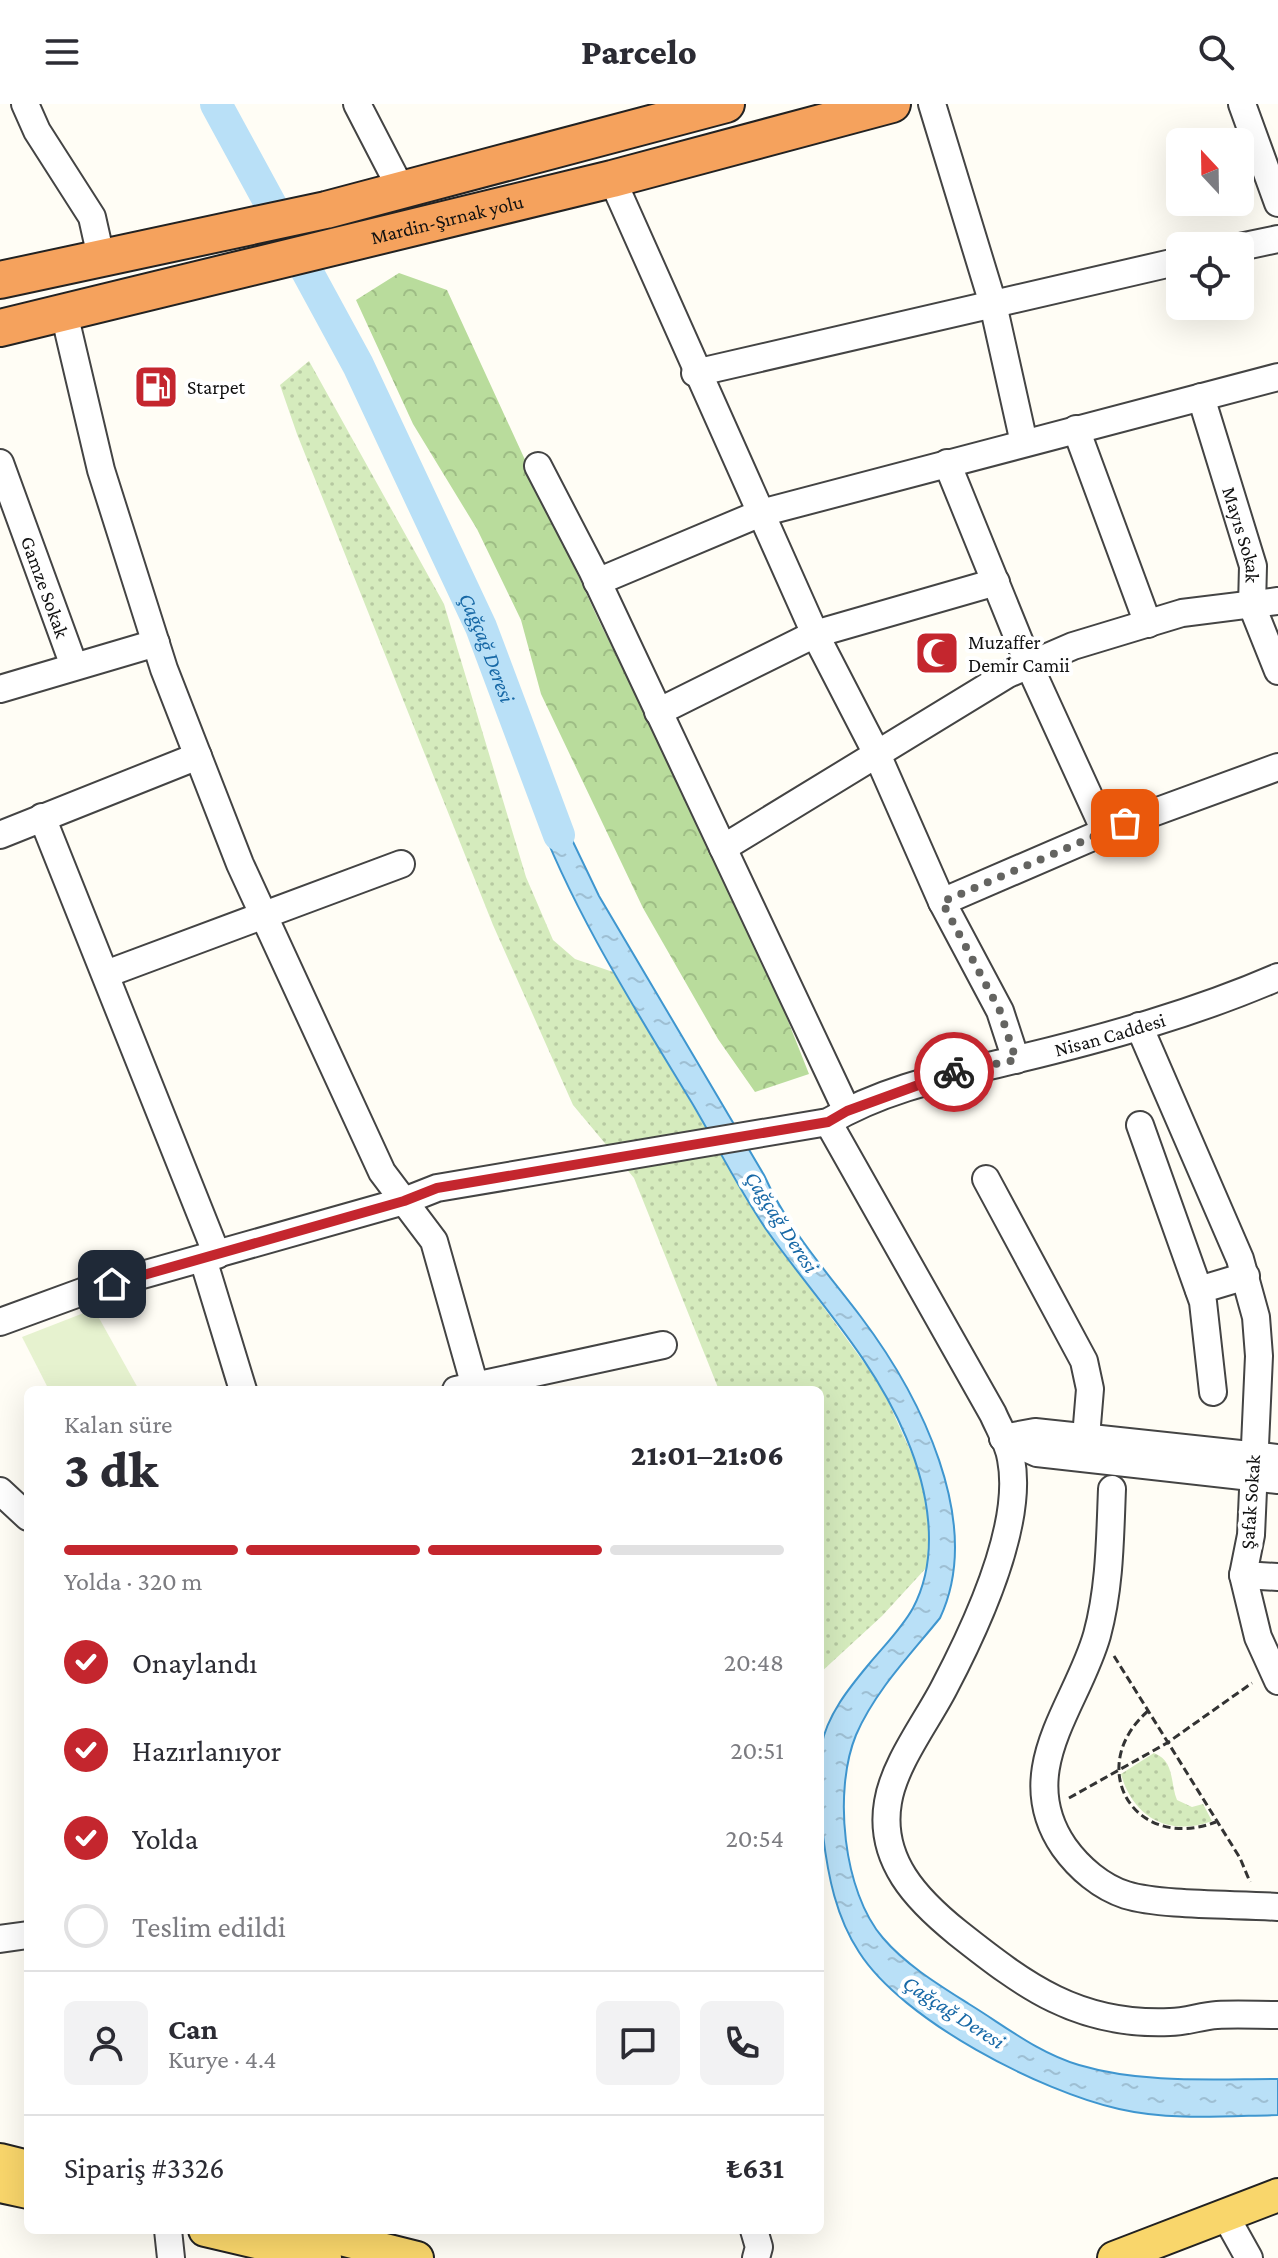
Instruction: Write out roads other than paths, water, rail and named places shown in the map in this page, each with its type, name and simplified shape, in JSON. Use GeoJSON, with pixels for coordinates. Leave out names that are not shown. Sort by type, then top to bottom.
{"type":"FeatureCollection","features":[{"type":"Feature","properties":{"kind":"highway","name":"Mardin-Şırnak yolu"},"geometry":{"type":"LineString","coordinates":[[0,280],[326,210],[726,104]]}},
{"type":"Feature","properties":{"kind":"highway","name":"Mardin-Şırnak yolu"},"geometry":{"type":"LineString","coordinates":[[0,328],[612,179],[892,104]]}},
{"type":"Feature","properties":{"kind":"main road"},"geometry":{"type":"LineString","coordinates":[[0,2160],[24,2166]]}},
{"type":"Feature","properties":{"kind":"main road"},"geometry":{"type":"LineString","coordinates":[[1225,2215],[1233,2199],[1278,2182]]}},
{"type":"Feature","properties":{"kind":"main road"},"geometry":{"type":"LineString","coordinates":[[0,2186],[24,2191]]}},
{"type":"Feature","properties":{"kind":"main road"},"geometry":{"type":"LineString","coordinates":[[1114,2258],[1278,2195]]}},
{"type":"Feature","properties":{"kind":"main road"},"geometry":{"type":"LineString","coordinates":[[222,2234],[325,2258]]}},
{"type":"Feature","properties":{"kind":"main road"},"geometry":{"type":"LineString","coordinates":[[321,2234],[417,2258]]}},
{"type":"Feature","properties":{"kind":"street"},"geometry":{"type":"LineString","coordinates":[[25,104],[37,131],[92,217],[101,257]]}},
{"type":"Feature","properties":{"kind":"street"},"geometry":{"type":"LineString","coordinates":[[357,104],[402,191]]}},
{"type":"Feature","properties":{"kind":"street"},"geometry":{"type":"LineString","coordinates":[[932,104],[993,304],[1024,443]]}},
{"type":"Feature","properties":{"kind":"street"},"geometry":{"type":"LineString","coordinates":[[1242,104],[1278,203]]}},
{"type":"Feature","properties":{"kind":"street"},"geometry":{"type":"LineString","coordinates":[[612,179],[695,373],[815,634],[876,752],[942,902],[1000,1011],[1016,1060]]}},
{"type":"Feature","properties":{"kind":"street"},"geometry":{"type":"LineString","coordinates":[[1254,244],[1278,239]]}},
{"type":"Feature","properties":{"kind":"street"},"geometry":{"type":"LineString","coordinates":[[695,373],[1166,264]]}},
{"type":"Feature","properties":{"kind":"street"},"geometry":{"type":"LineString","coordinates":[[64,313],[101,470],[156,643],[198,756],[264,916],[382,1172],[434,1241],[468,1386]]}},
{"type":"Feature","properties":{"kind":"street"},"geometry":{"type":"LineString","coordinates":[[597,582],[761,513],[1278,377]]}},
{"type":"Feature","properties":{"kind":"street","name":"Mayıs Sokak"},"geometry":{"type":"LineString","coordinates":[[1201,397],[1253,566],[1252,606],[1278,671]]}},
{"type":"Feature","properties":{"kind":"street"},"geometry":{"type":"LineString","coordinates":[[1076,429],[1148,624]]}},
{"type":"Feature","properties":{"kind":"street","name":"Gamze Sokak"},"geometry":{"type":"LineString","coordinates":[[0,463],[74,666]]}},
{"type":"Feature","properties":{"kind":"street"},"geometry":{"type":"LineString","coordinates":[[947,463],[1029,665],[1105,831]]}},
{"type":"Feature","properties":{"kind":"street"},"geometry":{"type":"LineString","coordinates":[[538,466],[597,582],[723,848],[838,1116],[1011,1458],[1014,1495],[1001,1552],[944,1689],[911,1741],[888,1800],[888,1831],[904,1879],[921,1903],[951,1927],[1031,1989],[1058,2002],[1132,2021],[1171,2022],[1216,2015],[1278,2015]]}},
{"type":"Feature","properties":{"kind":"street"},"geometry":{"type":"LineString","coordinates":[[658,712],[815,634],[996,582]]}},
{"type":"Feature","properties":{"kind":"street"},"geometry":{"type":"LineString","coordinates":[[723,848],[876,752],[1029,665],[1073,646],[1182,613],[1278,601]]}},
{"type":"Feature","properties":{"kind":"street"},"geometry":{"type":"LineString","coordinates":[[0,689],[156,643]]}},
{"type":"Feature","properties":{"kind":"street"},"geometry":{"type":"LineString","coordinates":[[0,835],[198,756]]}},
{"type":"Feature","properties":{"kind":"street"},"geometry":{"type":"LineString","coordinates":[[942,902],[1105,831],[1278,767]]}},
{"type":"Feature","properties":{"kind":"street"},"geometry":{"type":"LineString","coordinates":[[42,817],[106,974],[210,1257],[242,1386]]}},
{"type":"Feature","properties":{"kind":"street"},"geometry":{"type":"LineString","coordinates":[[106,974],[401,864]]}},
{"type":"Feature","properties":{"kind":"street","name":"Nisan Caddesi"},"geometry":{"type":"LineString","coordinates":[[0,1322],[82,1292],[404,1201],[437,1188],[796,1128],[838,1116],[945,1074],[1016,1060],[1139,1026],[1278,977]]}},
{"type":"Feature","properties":{"kind":"street","name":"Şafak Sokak"},"geometry":{"type":"LineString","coordinates":[[1139,1026],[1246,1276],[1256,1317],[1265,1468],[1243,1575],[1258,1637],[1278,1681]]}},
{"type":"Feature","properties":{"kind":"street"},"geometry":{"type":"LineString","coordinates":[[1140,1125],[1199,1290],[1213,1392]]}},
{"type":"Feature","properties":{"kind":"street"},"geometry":{"type":"LineString","coordinates":[[986,1179],[1084,1361],[1090,1389],[1086,1437]]}},
{"type":"Feature","properties":{"kind":"street"},"geometry":{"type":"LineString","coordinates":[[1199,1290],[1246,1276]]}},
{"type":"Feature","properties":{"kind":"street"},"geometry":{"type":"LineString","coordinates":[[482,1386],[663,1345]]}},
{"type":"Feature","properties":{"kind":"street"},"geometry":{"type":"LineString","coordinates":[[1003,1438],[1035,1432],[1086,1437],[1265,1468]]}},
{"type":"Feature","properties":{"kind":"street"},"geometry":{"type":"LineString","coordinates":[[1003,1438],[1037,1453],[1265,1468]]}},
{"type":"Feature","properties":{"kind":"street"},"geometry":{"type":"LineString","coordinates":[[1112,1489],[1109,1573],[1102,1615],[1085,1665],[1051,1739],[1044,1772],[1046,1801],[1057,1836],[1072,1858],[1097,1881],[1126,1895],[1278,1907]]}},
{"type":"Feature","properties":{"kind":"street"},"geometry":{"type":"LineString","coordinates":[[0,1491],[24,1511]]}},
{"type":"Feature","properties":{"kind":"street"},"geometry":{"type":"LineString","coordinates":[[1243,1575],[1278,1577]]}},
{"type":"Feature","properties":{"kind":"street"},"geometry":{"type":"LineString","coordinates":[[0,1939],[24,1936]]}},
{"type":"Feature","properties":{"kind":"street"},"geometry":{"type":"LineString","coordinates":[[1225,2215],[1249,2258]]}},
{"type":"Feature","properties":{"kind":"street"},"geometry":{"type":"LineString","coordinates":[[168,2234],[171,2258]]}},
{"type":"Feature","properties":{"kind":"street"},"geometry":{"type":"LineString","coordinates":[[755,2234],[759,2247],[756,2258]]}},
{"type":"Feature","properties":{"kind":"water"},"geometry":{"type":"Polygon","coordinates":[[[542,795],[552,798],[599,896],[784,1214],[883,1348],[923,1421],[939,1460],[950,1501],[955,1541],[952,1581],[940,1618],[894,1674],[864,1719],[849,1758],[845,1784],[846,1840],[851,1868],[869,1918],[892,1948],[923,1974],[1050,2054],[1103,2071],[1153,2078],[1278,2079],[1278,2115],[1198,2117],[1139,2113],[1051,2087],[976,2050],[907,2003],[880,1978],[851,1939],[834,1896],[824,1843],[824,1735],[840,1702],[904,1623],[922,1588],[929,1544],[920,1478],[906,1437],[878,1382],[758,1217],[606,958],[567,884],[534,807],[542,795]]]}},
{"type":"Feature","properties":{"kind":"waterway","name":"Çağçağ Deresi"},"geometry":{"type":"LineString","coordinates":[[216,104],[358,365],[481,627],[559,835]]}},
{"type":"Feature","properties":{"kind":"place","name":"Starpet"},"geometry":{"type":"Point","coordinates":[156,387]}},
{"type":"Feature","properties":{"kind":"place","name":"Muzaffer Demir Camii"},"geometry":{"type":"Point","coordinates":[937,653]}}]}
